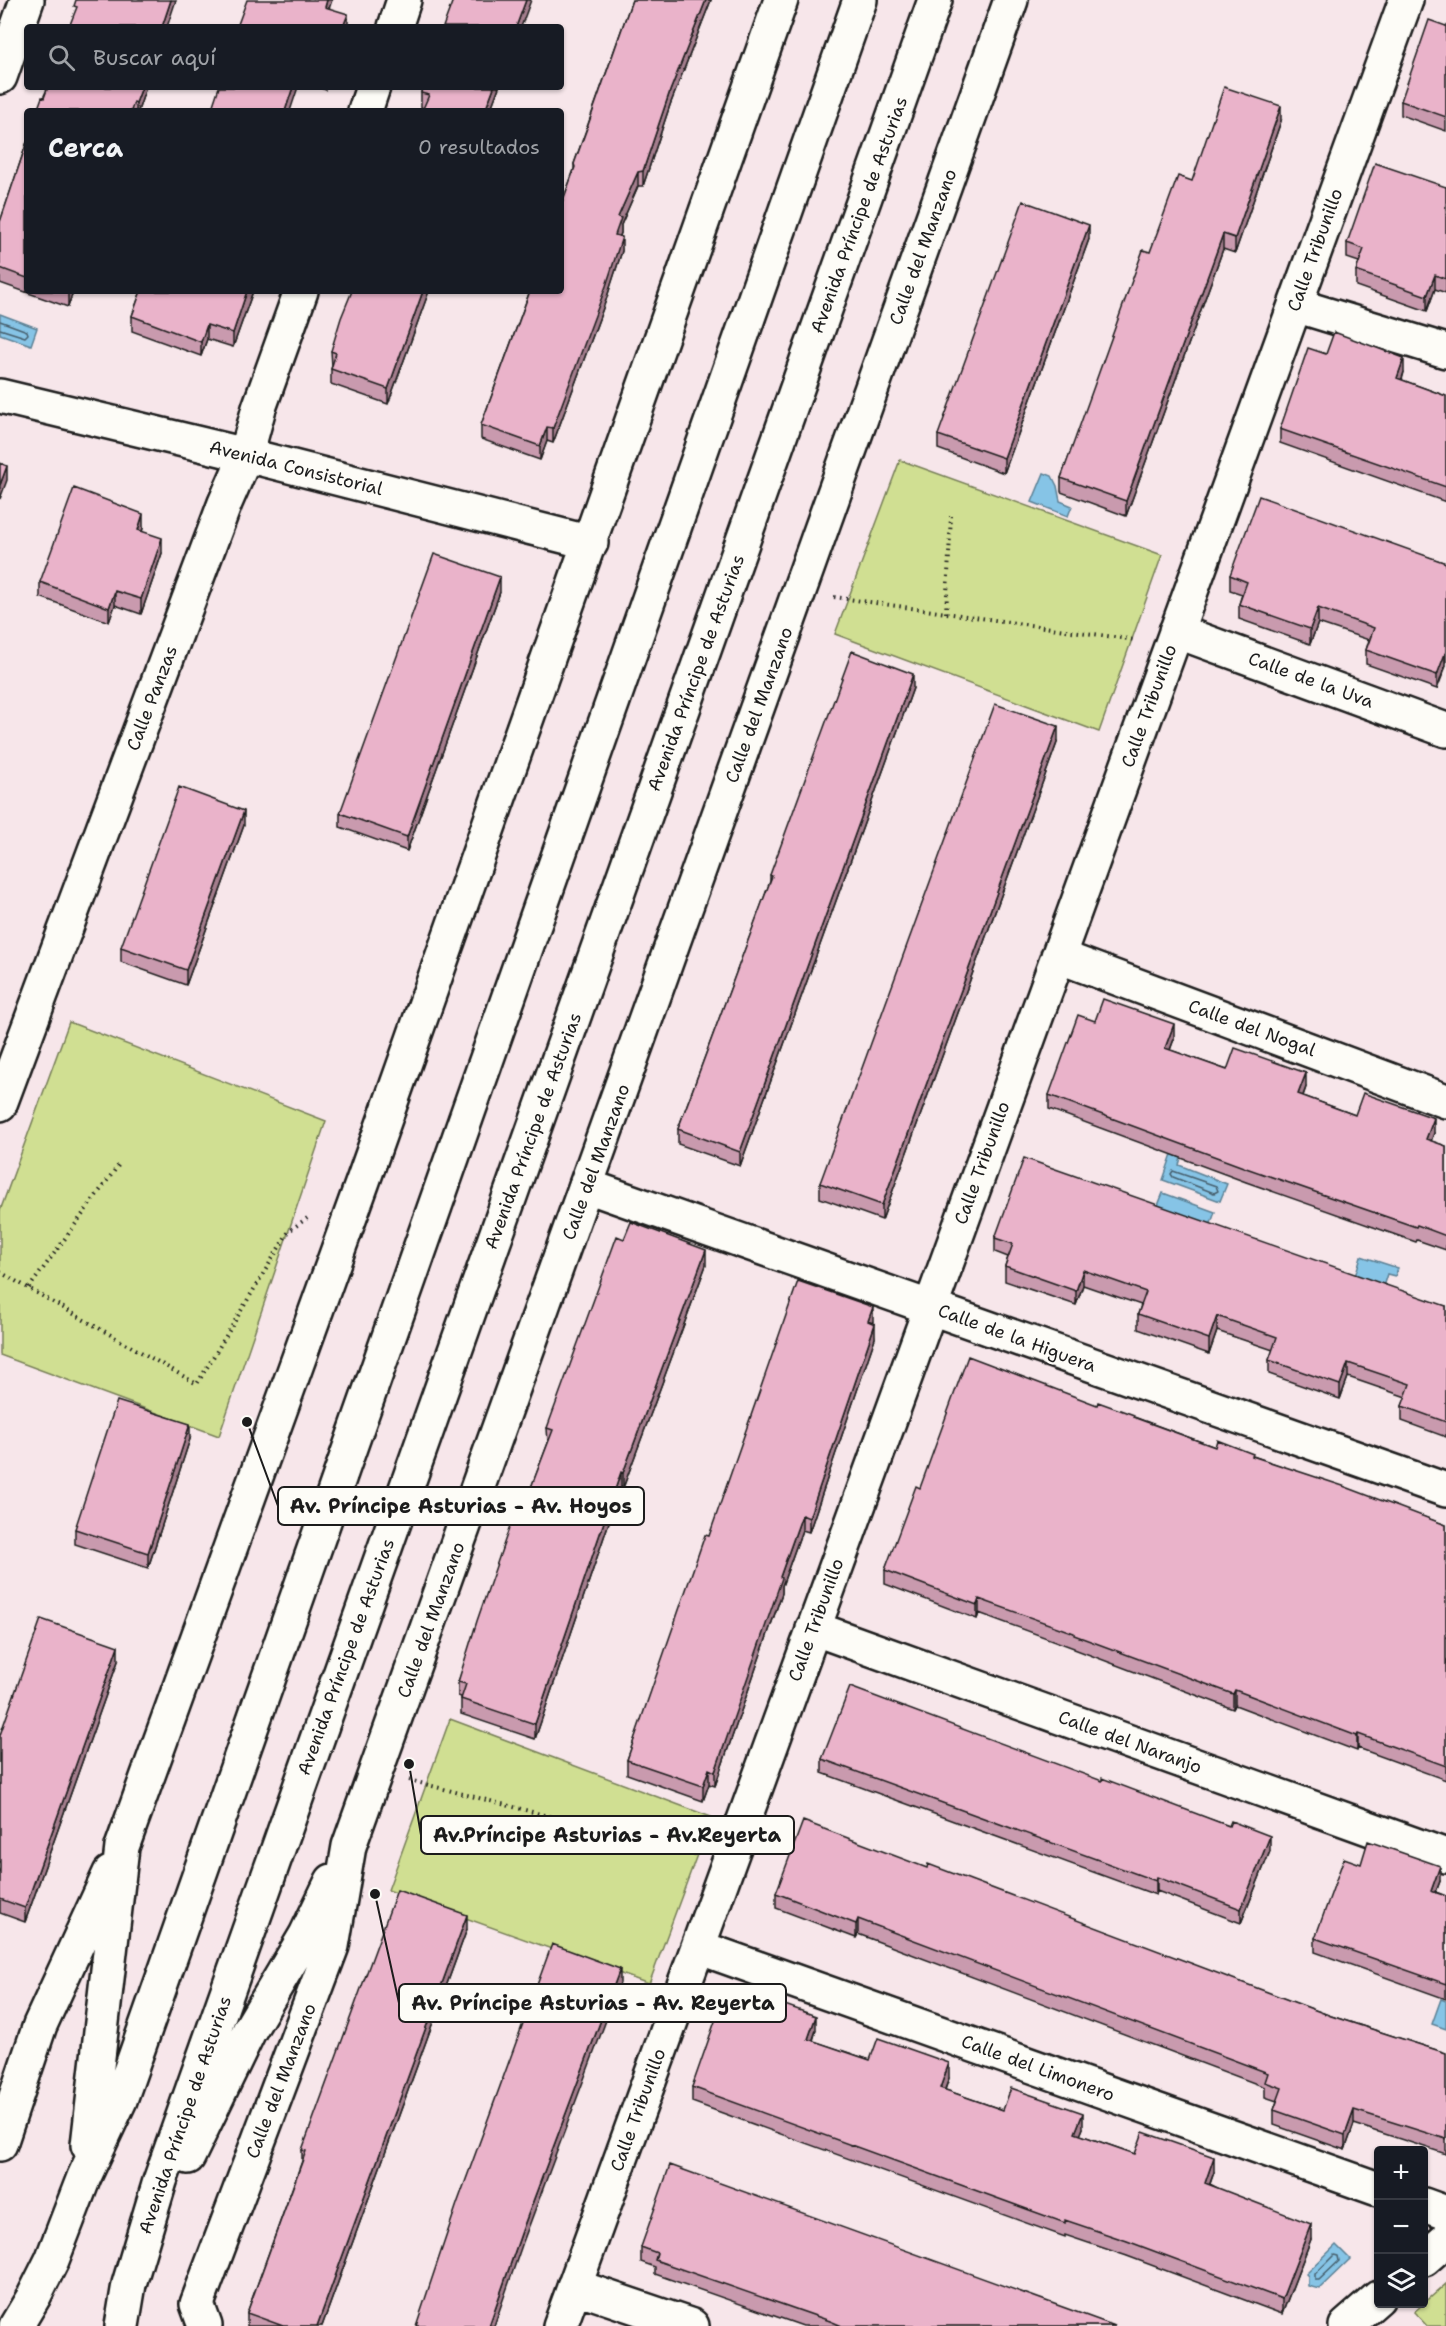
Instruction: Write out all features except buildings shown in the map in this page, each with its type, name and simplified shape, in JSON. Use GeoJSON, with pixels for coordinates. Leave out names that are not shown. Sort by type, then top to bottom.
{"type":"FeatureCollection","features":[{"type":"Feature","properties":{"kind":"street"},"geometry":{"type":"LineString","coordinates":[[0,77],[27,0]]}},
{"type":"Feature","properties":{"kind":"street"},"geometry":{"type":"LineString","coordinates":[[396,24],[404,0]]}},
{"type":"Feature","properties":{"kind":"street"},"geometry":{"type":"LineString","coordinates":[[0,2144],[40,2025],[122,1846],[368,1170],[781,0]]}},
{"type":"Feature","properties":{"kind":"street"},"geometry":{"type":"LineString","coordinates":[[16,2326],[34,2296],[51,2260],[84,2177],[120,2100],[860,0]]}},
{"type":"Feature","properties":{"kind":"street","name":"Avenida Príncipe de Asturias"},"geometry":{"type":"LineString","coordinates":[[122,2326],[129,2284],[160,2181],[935,0]]}},
{"type":"Feature","properties":{"kind":"street","name":"Calle del Manzano"},"geometry":{"type":"LineString","coordinates":[[205,2326],[197,2304],[332,1946],[349,1846],[1011,0]]}},
{"type":"Feature","properties":{"kind":"street","name":"Calle Tribunillo"},"geometry":{"type":"LineString","coordinates":[[560,2326],[1406,0]]}},
{"type":"Feature","properties":{"kind":"street"},"geometry":{"type":"LineString","coordinates":[[366,108],[372,90]]}},
{"type":"Feature","properties":{"kind":"street","name":"Calle Panzas"},"geometry":{"type":"LineString","coordinates":[[0,1104],[6,1071],[225,502],[246,455],[259,408],[300,294]]}},
{"type":"Feature","properties":{"kind":"street"},"geometry":{"type":"LineString","coordinates":[[1295,304],[1446,351]]}},
{"type":"Feature","properties":{"kind":"street","name":"Avenida Consistorial"},"geometry":{"type":"LineString","coordinates":[[0,396],[246,455],[591,543]]}},
{"type":"Feature","properties":{"kind":"street","name":"Calle de la Uva"},"geometry":{"type":"LineString","coordinates":[[1174,638],[1446,730]]}},
{"type":"Feature","properties":{"kind":"street","name":"Calle del Nogal"},"geometry":{"type":"LineString","coordinates":[[1058,956],[1446,1101]]}},
{"type":"Feature","properties":{"kind":"street","name":"Calle de la Higuera"},"geometry":{"type":"LineString","coordinates":[[587,1186],[1446,1490]]}},
{"type":"Feature","properties":{"kind":"street","name":"Calle del Naranjo"},"geometry":{"type":"LineString","coordinates":[[813,1628],[1446,1856]]}},
{"type":"Feature","properties":{"kind":"street"},"geometry":{"type":"LineString","coordinates":[[84,2177],[122,1846]]}},
{"type":"Feature","properties":{"kind":"street","name":"Avenida Príncipe de Asturias"},"geometry":{"type":"LineString","coordinates":[[135,2263],[249,2031],[306,1935],[349,1846]]}},
{"type":"Feature","properties":{"kind":"street","name":"Calle del Limonero"},"geometry":{"type":"LineString","coordinates":[[698,1947],[1374,2188]]}},
{"type":"Feature","properties":{"kind":"street"},"geometry":{"type":"LineString","coordinates":[[1428,2206],[1446,2213]]}},
{"type":"Feature","properties":{"kind":"street"},"geometry":{"type":"LineString","coordinates":[[1428,2256],[1446,2240]]}},
{"type":"Feature","properties":{"kind":"street"},"geometry":{"type":"LineString","coordinates":[[574,2286],[692,2326]]}},
{"type":"Feature","properties":{"kind":"street"},"geometry":{"type":"LineString","coordinates":[[1346,2326],[1374,2302]]}},
{"type":"Feature","properties":{"kind":"path"},"geometry":{"type":"LineString","coordinates":[[946,613],[951,516]]}},
{"type":"Feature","properties":{"kind":"path"},"geometry":{"type":"LineString","coordinates":[[799,592],[946,613],[1174,638]]}},
{"type":"Feature","properties":{"kind":"path"},"geometry":{"type":"LineString","coordinates":[[29,1288],[120,1163]]}},
{"type":"Feature","properties":{"kind":"path"},"geometry":{"type":"LineString","coordinates":[[0,1272],[197,1384],[289,1231],[317,1212]]}},
{"type":"Feature","properties":{"kind":"path"},"geometry":{"type":"LineString","coordinates":[[376,1771],[728,1863]]}},
{"type":"Feature","properties":{"kind":"green space"},"geometry":{"type":"Polygon","coordinates":[[[900,460],[1162,555],[1099,732],[835,634],[900,460]]]}},
{"type":"Feature","properties":{"kind":"green space"},"geometry":{"type":"Polygon","coordinates":[[[69,1022],[326,1121],[219,1436],[0,1355],[0,1211],[69,1022]]]}},
{"type":"Feature","properties":{"kind":"green space"},"geometry":{"type":"Polygon","coordinates":[[[450,1719],[711,1817],[649,1984],[388,1890],[450,1719]]]}},
{"type":"Feature","properties":{"kind":"green space"},"geometry":{"type":"Polygon","coordinates":[[[1446,2284],[1446,2326],[1427,2326],[1414,2312],[1419,2308],[1428,2308],[1428,2300],[1446,2284]]]}},
{"type":"Feature","properties":{"kind":"water"},"geometry":{"type":"Polygon","coordinates":[[[0,314],[37,328],[31,345],[0,334],[0,314]]]}},
{"type":"Feature","properties":{"kind":"water"},"geometry":{"type":"Polygon","coordinates":[[[1044,473],[1052,476],[1060,501],[1072,506],[1068,516],[1032,502],[1044,473]]]}},
{"type":"Feature","properties":{"kind":"water"},"geometry":{"type":"Polygon","coordinates":[[[1172,1154],[1181,1158],[1179,1165],[1227,1184],[1220,1201],[1163,1180],[1172,1154]]]}},
{"type":"Feature","properties":{"kind":"water"},"geometry":{"type":"Polygon","coordinates":[[[1163,1193],[1215,1212],[1210,1226],[1155,1213],[1163,1193]]]}},
{"type":"Feature","properties":{"kind":"water"},"geometry":{"type":"Polygon","coordinates":[[[1361,1256],[1398,1268],[1395,1276],[1387,1274],[1380,1296],[1352,1287],[1361,1256]]]}},
{"type":"Feature","properties":{"kind":"water"},"geometry":{"type":"Polygon","coordinates":[[[1441,1999],[1446,2001],[1446,2029],[1432,2024],[1441,1999]]]}},
{"type":"Feature","properties":{"kind":"water"},"geometry":{"type":"Polygon","coordinates":[[[1336,2245],[1350,2259],[1319,2289],[1308,2286],[1306,2274],[1336,2245]]]}},
{"type":"Feature","properties":{"kind":"place","name":"Av. Príncipe Asturias - Av. Hoyos"},"geometry":{"type":"Point","coordinates":[247,1422]}},
{"type":"Feature","properties":{"kind":"place","name":"Av.Príncipe Asturias - Av.Reyerta"},"geometry":{"type":"Point","coordinates":[409,1764]}},
{"type":"Feature","properties":{"kind":"place","name":"Av. Príncipe Asturias - Av. Reyerta"},"geometry":{"type":"Point","coordinates":[375,1894]}}]}
